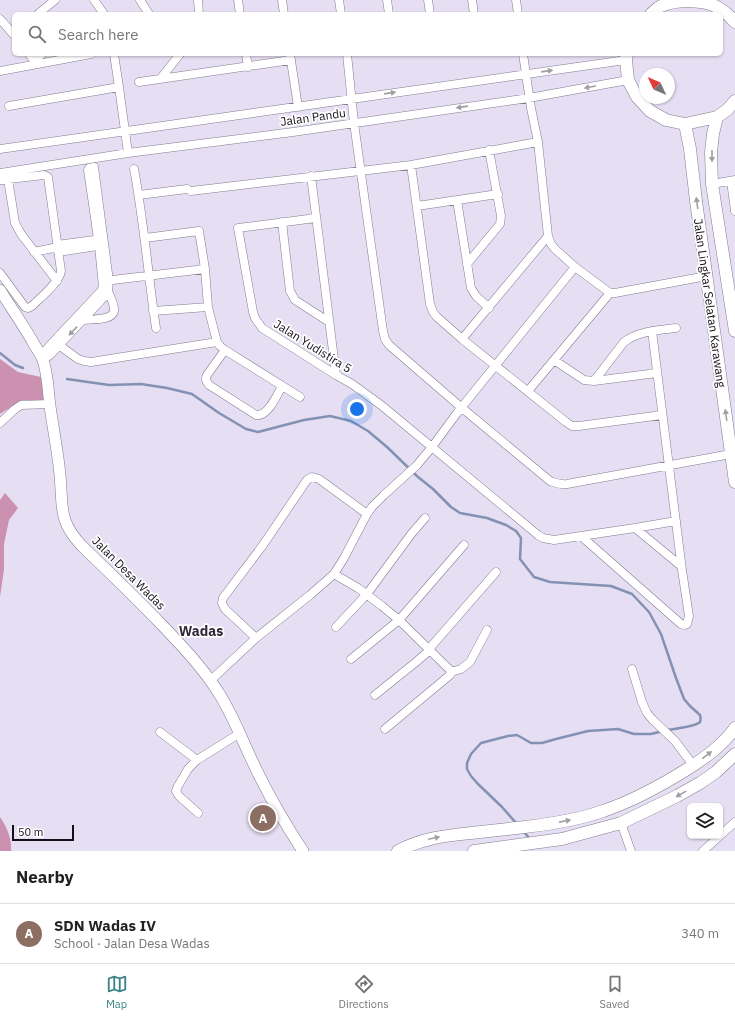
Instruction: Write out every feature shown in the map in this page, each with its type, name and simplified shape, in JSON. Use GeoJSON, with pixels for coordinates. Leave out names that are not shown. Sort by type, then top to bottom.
{"type":"FeatureCollection","features":[{"type":"Feature","properties":{"kind":"main road"},"geometry":{"type":"LineString","coordinates":[[652,12],[662,3],[699,1],[713,5],[728,14],[735,22]]}},
{"type":"Feature","properties":{"kind":"main road"},"geometry":{"type":"LineString","coordinates":[[626,57],[628,80],[637,98],[650,111],[666,120],[685,124],[717,117],[727,110],[735,101]]}},
{"type":"Feature","properties":{"kind":"main road","name":"Jalan Lingkar Selatan Karawang"},"geometry":{"type":"LineString","coordinates":[[717,117],[711,152],[712,184],[731,273],[735,331]]}},
{"type":"Feature","properties":{"kind":"main road","name":"Jalan Lingkar Selatan Karawang"},"geometry":{"type":"LineString","coordinates":[[685,124],[690,149],[735,482]]}},
{"type":"Feature","properties":{"kind":"main road","name":"Jalan Desa Wadas"},"geometry":{"type":"LineString","coordinates":[[0,290],[42,357],[48,384],[49,404],[60,475],[61,504],[64,519],[69,529],[82,546],[143,605],[188,652],[210,681],[227,707],[278,813],[302,851]]}},
{"type":"Feature","properties":{"kind":"main road"},"geometry":{"type":"LineString","coordinates":[[398,851],[419,841],[438,836],[526,827],[602,812],[652,790],[678,775],[710,753],[722,743],[735,728]]}},
{"type":"Feature","properties":{"kind":"main road"},"geometry":{"type":"LineString","coordinates":[[474,851],[562,839],[621,824],[700,783],[716,772],[735,754]]}},
{"type":"Feature","properties":{"kind":"street"},"geometry":{"type":"LineString","coordinates":[[40,12],[55,0]]}},
{"type":"Feature","properties":{"kind":"street"},"geometry":{"type":"LineString","coordinates":[[94,0],[100,12]]}},
{"type":"Feature","properties":{"kind":"street"},"geometry":{"type":"LineString","coordinates":[[140,0],[148,12]]}},
{"type":"Feature","properties":{"kind":"street"},"geometry":{"type":"LineString","coordinates":[[198,0],[199,12]]}},
{"type":"Feature","properties":{"kind":"street"},"geometry":{"type":"LineString","coordinates":[[238,0],[240,12]]}},
{"type":"Feature","properties":{"kind":"street"},"geometry":{"type":"LineString","coordinates":[[282,0],[284,12]]}},
{"type":"Feature","properties":{"kind":"street"},"geometry":{"type":"LineString","coordinates":[[339,0],[341,12]]}},
{"type":"Feature","properties":{"kind":"street"},"geometry":{"type":"LineString","coordinates":[[387,0],[389,12]]}},
{"type":"Feature","properties":{"kind":"street"},"geometry":{"type":"LineString","coordinates":[[428,0],[430,12]]}},
{"type":"Feature","properties":{"kind":"street"},"geometry":{"type":"LineString","coordinates":[[472,0],[474,12]]}},
{"type":"Feature","properties":{"kind":"street"},"geometry":{"type":"LineString","coordinates":[[516,0],[518,12]]}},
{"type":"Feature","properties":{"kind":"street"},"geometry":{"type":"LineString","coordinates":[[0,19],[12,32]]}},
{"type":"Feature","properties":{"kind":"street"},"geometry":{"type":"LineString","coordinates":[[0,71],[34,59],[68,56]]}},
{"type":"Feature","properties":{"kind":"street"},"geometry":{"type":"LineString","coordinates":[[114,56],[128,153]]}},
{"type":"Feature","properties":{"kind":"street"},"geometry":{"type":"LineString","coordinates":[[161,78],[178,56]]}},
{"type":"Feature","properties":{"kind":"street"},"geometry":{"type":"LineString","coordinates":[[246,56],[248,66]]}},
{"type":"Feature","properties":{"kind":"street"},"geometry":{"type":"LineString","coordinates":[[347,56],[354,123],[382,331],[389,345],[462,408],[556,484],[567,484],[731,454]]}},
{"type":"Feature","properties":{"kind":"street"},"geometry":{"type":"LineString","coordinates":[[523,56],[529,98],[538,142],[550,244],[575,267],[610,293],[707,276]]}},
{"type":"Feature","properties":{"kind":"street"},"geometry":{"type":"LineString","coordinates":[[139,82],[248,66],[290,57],[298,107]]}},
{"type":"Feature","properties":{"kind":"street","name":"Jalan Pandu"},"geometry":{"type":"LineString","coordinates":[[0,149],[526,74],[626,57]]}},
{"type":"Feature","properties":{"kind":"street","name":"Jalan Pandu"},"geometry":{"type":"LineString","coordinates":[[0,173],[128,153],[293,132],[529,98],[628,80]]}},
{"type":"Feature","properties":{"kind":"street"},"geometry":{"type":"LineString","coordinates":[[9,106],[119,87]]}},
{"type":"Feature","properties":{"kind":"street"},"geometry":{"type":"LineString","coordinates":[[139,195],[411,165],[538,142]]}},
{"type":"Feature","properties":{"kind":"street"},"geometry":{"type":"LineString","coordinates":[[466,264],[500,224],[501,216],[498,194],[489,150]]}},
{"type":"Feature","properties":{"kind":"street"},"geometry":{"type":"LineString","coordinates":[[411,165],[430,304],[437,317],[495,366],[572,426],[662,415]]}},
{"type":"Feature","properties":{"kind":"street"},"geometry":{"type":"LineString","coordinates":[[134,169],[145,238],[156,328]]}},
{"type":"Feature","properties":{"kind":"street"},"geometry":{"type":"LineString","coordinates":[[0,273],[25,307],[28,308],[32,306],[57,281],[61,276],[48,177],[44,175],[4,180],[15,223],[34,252],[57,281]]}},
{"type":"Feature","properties":{"kind":"street"},"geometry":{"type":"LineString","coordinates":[[310,176],[336,375]]}},
{"type":"Feature","properties":{"kind":"street"},"geometry":{"type":"LineString","coordinates":[[83,316],[104,319],[112,314],[114,310],[106,285],[92,177]]}},
{"type":"Feature","properties":{"kind":"street"},"geometry":{"type":"LineString","coordinates":[[712,184],[733,181],[735,211]]}},
{"type":"Feature","properties":{"kind":"street"},"geometry":{"type":"LineString","coordinates":[[417,206],[498,194]]}},
{"type":"Feature","properties":{"kind":"street"},"geometry":{"type":"LineString","coordinates":[[457,200],[471,288],[476,296],[489,308]]}},
{"type":"Feature","properties":{"kind":"street"},"geometry":{"type":"LineString","coordinates":[[316,218],[282,222],[290,291],[295,300],[329,322]]}},
{"type":"Feature","properties":{"kind":"street","name":"Jalan Yudistira 5"},"geometry":{"type":"LineString","coordinates":[[282,222],[238,228],[253,312],[258,324],[262,328],[352,384],[381,405],[543,538],[554,540],[676,521]]}},
{"type":"Feature","properties":{"kind":"street"},"geometry":{"type":"LineString","coordinates":[[145,238],[199,231],[205,269],[208,307],[217,342],[225,350],[300,397]]}},
{"type":"Feature","properties":{"kind":"street"},"geometry":{"type":"LineString","coordinates":[[462,339],[548,236]]}},
{"type":"Feature","properties":{"kind":"street"},"geometry":{"type":"LineString","coordinates":[[34,252],[101,242]]}},
{"type":"Feature","properties":{"kind":"street"},"geometry":{"type":"LineString","coordinates":[[210,681],[256,638],[334,574],[367,514],[384,495],[417,465],[575,267]]}},
{"type":"Feature","properties":{"kind":"street"},"geometry":{"type":"LineString","coordinates":[[106,285],[149,276],[205,269]]}},
{"type":"Feature","properties":{"kind":"street"},"geometry":{"type":"LineString","coordinates":[[42,357],[45,350],[57,343],[105,296],[106,285]]}},
{"type":"Feature","properties":{"kind":"street"},"geometry":{"type":"LineString","coordinates":[[528,391],[610,293]]}},
{"type":"Feature","properties":{"kind":"street"},"geometry":{"type":"LineString","coordinates":[[153,311],[208,307]]}},
{"type":"Feature","properties":{"kind":"street"},"geometry":{"type":"LineString","coordinates":[[594,381],[628,338],[652,331],[676,328]]}},
{"type":"Feature","properties":{"kind":"street"},"geometry":{"type":"LineString","coordinates":[[581,536],[681,624],[685,625],[688,622],[689,616],[681,566],[652,331]]}},
{"type":"Feature","properties":{"kind":"street"},"geometry":{"type":"LineString","coordinates":[[57,343],[78,359],[92,362],[217,342]]}},
{"type":"Feature","properties":{"kind":"street"},"geometry":{"type":"LineString","coordinates":[[225,350],[207,375],[206,382],[250,412],[260,416],[264,414],[282,386]]}},
{"type":"Feature","properties":{"kind":"street"},"geometry":{"type":"LineString","coordinates":[[554,360],[584,380],[594,381],[657,373]]}},
{"type":"Feature","properties":{"kind":"street"},"geometry":{"type":"LineString","coordinates":[[0,423],[20,405],[49,404]]}},
{"type":"Feature","properties":{"kind":"street"},"geometry":{"type":"LineString","coordinates":[[256,638],[225,609],[222,603],[223,598],[263,545],[307,480],[312,477],[319,480],[367,514]]}},
{"type":"Feature","properties":{"kind":"street"},"geometry":{"type":"LineString","coordinates":[[336,627],[367,594],[412,533],[425,518]]}},
{"type":"Feature","properties":{"kind":"street"},"geometry":{"type":"LineString","coordinates":[[635,528],[681,566]]}},
{"type":"Feature","properties":{"kind":"street"},"geometry":{"type":"LineString","coordinates":[[351,659],[399,620],[464,545]]}},
{"type":"Feature","properties":{"kind":"street"},"geometry":{"type":"LineString","coordinates":[[375,694],[416,662],[429,649],[496,572]]}},
{"type":"Feature","properties":{"kind":"street"},"geometry":{"type":"LineString","coordinates":[[334,574],[367,594],[399,620],[449,668],[451,672]]}},
{"type":"Feature","properties":{"kind":"street"},"geometry":{"type":"LineString","coordinates":[[385,729],[451,672],[462,669],[470,662],[487,630]]}},
{"type":"Feature","properties":{"kind":"street"},"geometry":{"type":"LineString","coordinates":[[632,669],[642,702],[652,719],[675,741],[693,765]]}},
{"type":"Feature","properties":{"kind":"street"},"geometry":{"type":"LineString","coordinates":[[160,732],[198,760]]}},
{"type":"Feature","properties":{"kind":"street"},"geometry":{"type":"LineString","coordinates":[[198,813],[179,796],[176,791],[178,786],[188,769],[198,760],[240,733]]}},
{"type":"Feature","properties":{"kind":"street"},"geometry":{"type":"LineString","coordinates":[[703,851],[735,822]]}},
{"type":"Feature","properties":{"kind":"street"},"geometry":{"type":"LineString","coordinates":[[621,824],[631,851]]}},
{"type":"Feature","properties":{"kind":"shaded area"},"geometry":{"type":"Polygon","coordinates":[[[0,359],[18,372],[41,377],[44,400],[22,400],[0,414],[0,359]]]}},
{"type":"Feature","properties":{"kind":"shaded area"},"geometry":{"type":"Polygon","coordinates":[[[5,493],[18,508],[9,520],[4,544],[4,569],[0,597],[0,500],[5,493]]]}},
{"type":"Feature","properties":{"kind":"shaded area"},"geometry":{"type":"Polygon","coordinates":[[[0,817],[5,825],[11,842],[11,851],[0,851],[0,817]]]}},
{"type":"Feature","properties":{"kind":"waterway"},"geometry":{"type":"LineString","coordinates":[[0,353],[15,365],[23,368]]}},
{"type":"Feature","properties":{"kind":"waterway"},"geometry":{"type":"LineString","coordinates":[[67,379],[109,385],[141,384],[192,394],[219,413],[246,429],[258,432],[304,420],[330,416],[351,421],[368,431],[387,447],[451,507],[460,513],[487,518],[506,525],[516,531],[521,538],[520,559],[534,577],[550,582],[611,586],[632,594],[649,612],[661,634],[684,699],[700,715],[701,718],[700,722],[695,725],[668,730]]}},
{"type":"Feature","properties":{"kind":"waterway"},"geometry":{"type":"LineString","coordinates":[[517,824],[478,784],[467,769],[467,763],[471,754],[481,743],[517,735],[531,743],[542,743],[588,731],[618,729],[634,734],[651,734],[663,731]]}},
{"type":"Feature","properties":{"kind":"waterway"},"geometry":{"type":"LineString","coordinates":[[523,831],[530,839]]}},
{"type":"Feature","properties":{"kind":"place","name":"SDN Wadas IV"},"geometry":{"type":"Point","coordinates":[263,818]}},
{"type":"Feature","properties":{"kind":"district","name":"Wadas"},"geometry":{"type":"Point","coordinates":[201,631]}}]}
